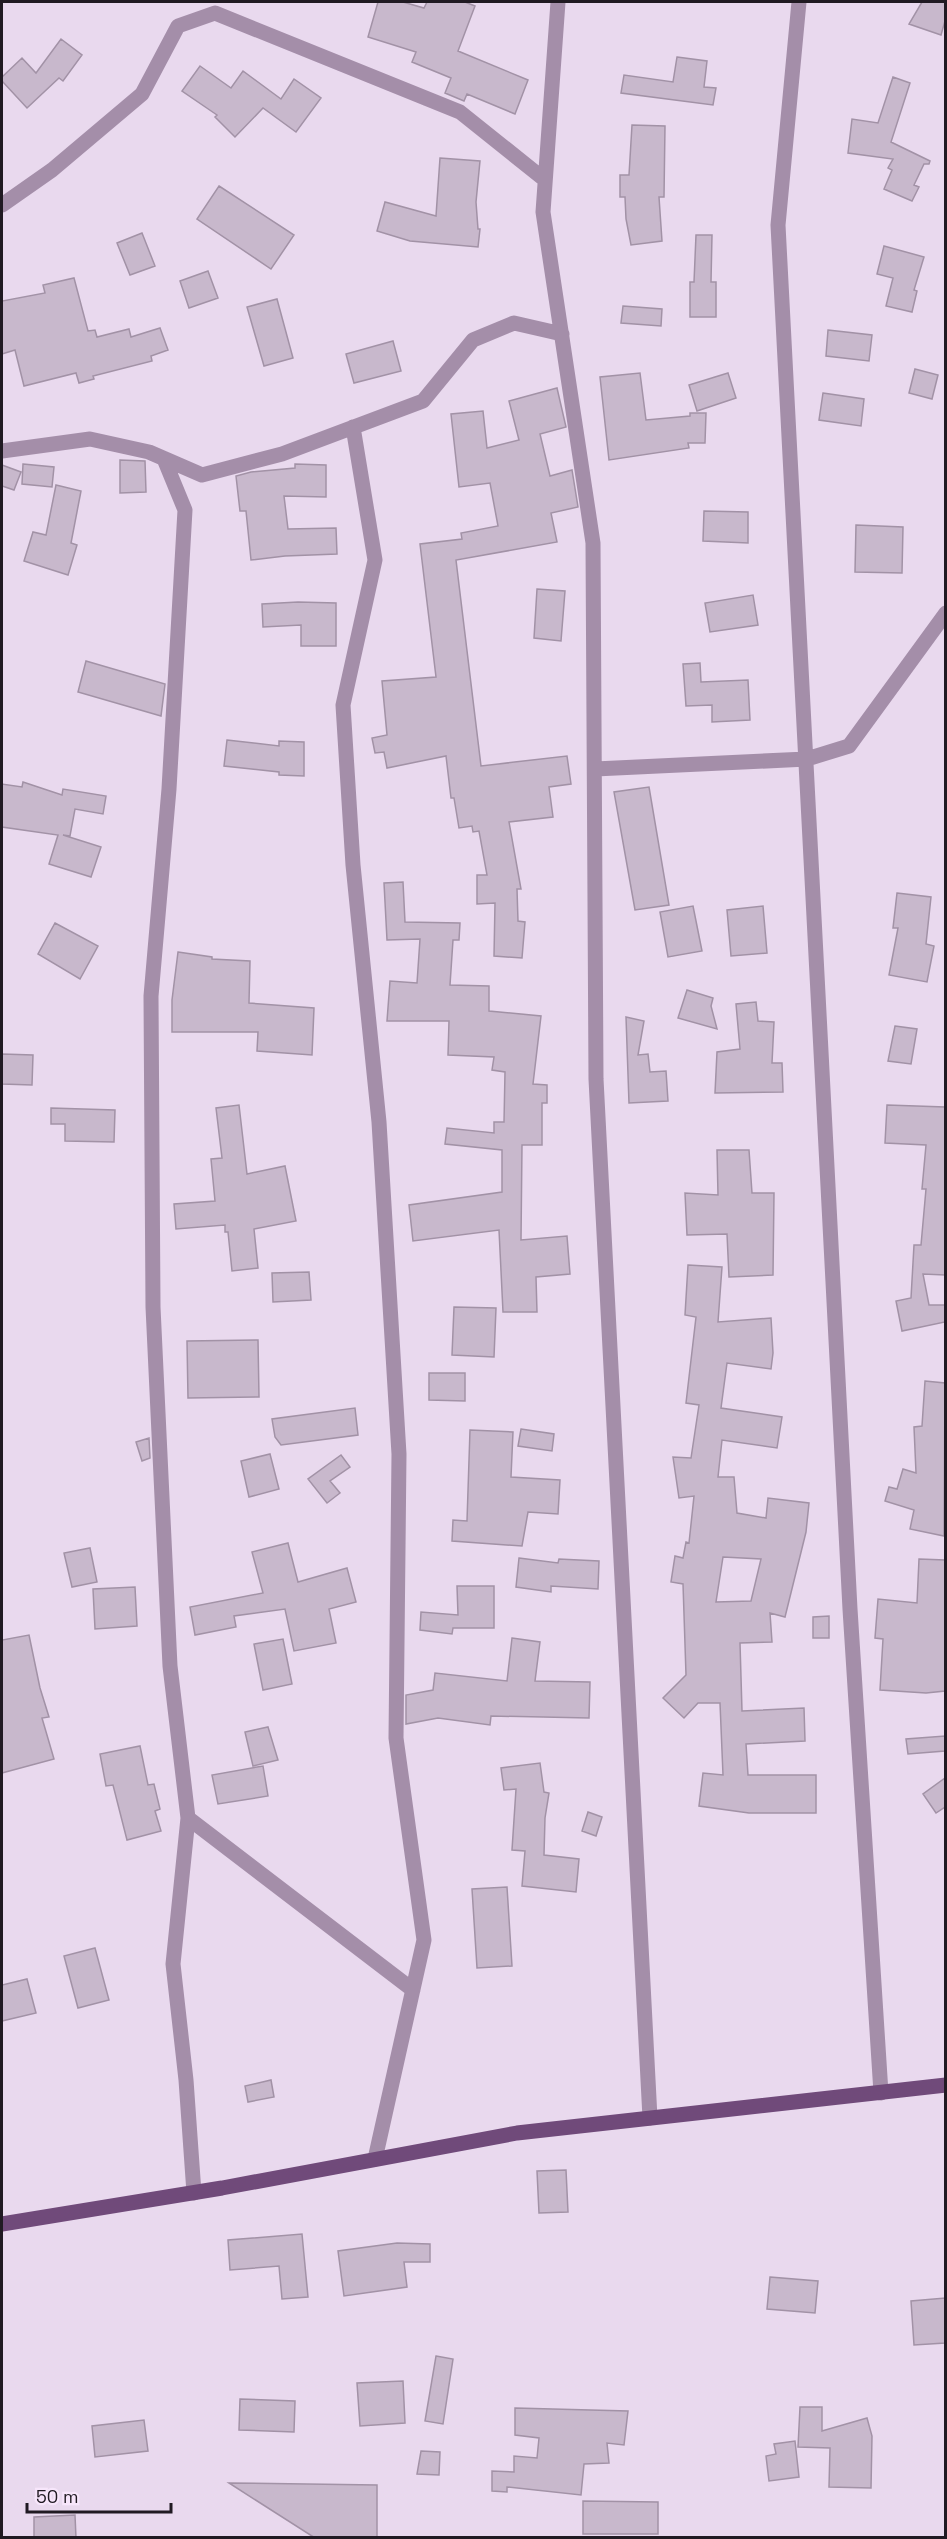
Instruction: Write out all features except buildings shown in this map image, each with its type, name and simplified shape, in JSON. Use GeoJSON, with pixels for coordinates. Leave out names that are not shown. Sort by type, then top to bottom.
{"type":"FeatureCollection","features":[{"type":"Feature","properties":{"kind":"main road"},"geometry":{"type":"LineString","coordinates":[[2,2224],[194,2193],[517,2133],[945,2085]]}},
{"type":"Feature","properties":{"kind":"street"},"geometry":{"type":"LineString","coordinates":[[558,2],[543,212],[593,543],[596,1079],[650,2118]]}},
{"type":"Feature","properties":{"kind":"street"},"geometry":{"type":"LineString","coordinates":[[799,2],[778,225],[850,1609],[881,2093]]}},
{"type":"Feature","properties":{"kind":"street"},"geometry":{"type":"LineString","coordinates":[[2,204],[51,170],[142,94],[178,26],[215,13],[460,112],[545,180]]}},
{"type":"Feature","properties":{"kind":"street"},"geometry":{"type":"LineString","coordinates":[[2,451],[90,439],[149,452],[202,475],[282,454],[423,401],[473,340],[514,323],[561,334]]}},
{"type":"Feature","properties":{"kind":"street"},"geometry":{"type":"LineString","coordinates":[[353,427],[375,560],[343,705],[353,865],[379,1122],[399,1454],[396,1738],[424,1940],[375,2159]]}},
{"type":"Feature","properties":{"kind":"street"},"geometry":{"type":"LineString","coordinates":[[164,459],[185,510],[169,789],[151,996],[153,1307],[170,1666],[188,1818],[173,1964],[186,2080],[194,2193]]}},
{"type":"Feature","properties":{"kind":"street"},"geometry":{"type":"LineString","coordinates":[[594,769],[807,759],[849,746],[945,613]]}},
{"type":"Feature","properties":{"kind":"street"},"geometry":{"type":"LineString","coordinates":[[188,1818],[413,1990]]}}]}
